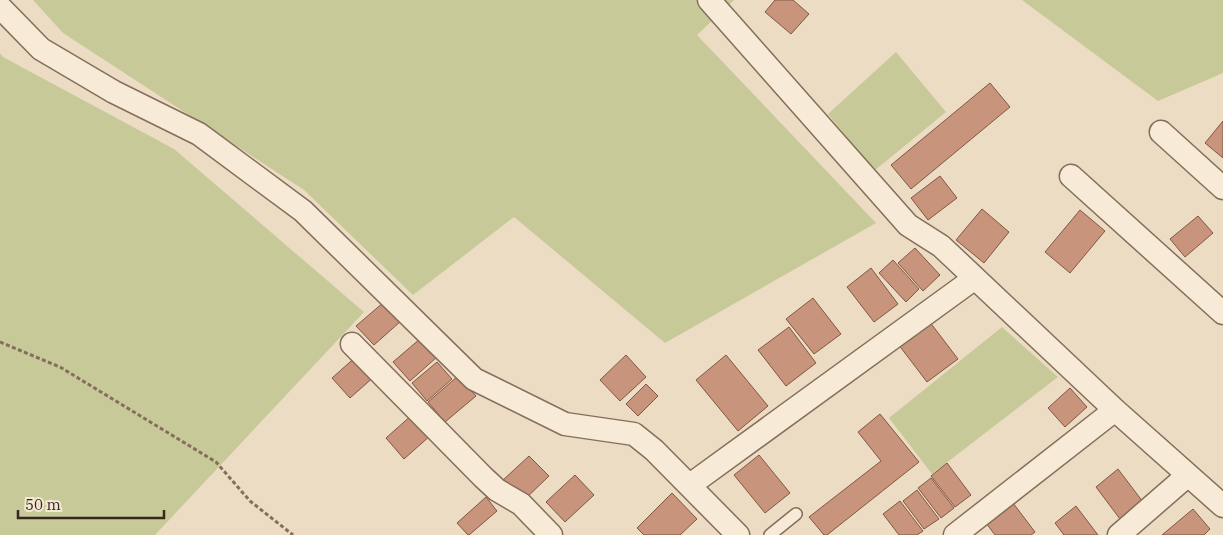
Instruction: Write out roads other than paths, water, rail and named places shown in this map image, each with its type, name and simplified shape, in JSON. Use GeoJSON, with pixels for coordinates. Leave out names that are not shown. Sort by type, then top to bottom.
{"type":"FeatureCollection","features":[{"type":"Feature","properties":{"kind":"street"},"geometry":{"type":"LineString","coordinates":[[709,0],[908,225],[941,246],[1115,410],[1223,506]]}},
{"type":"Feature","properties":{"kind":"street"},"geometry":{"type":"LineString","coordinates":[[0,7],[42,49],[114,92],[199,134],[303,212],[474,379],[565,424],[634,434],[654,450],[738,535]]}},
{"type":"Feature","properties":{"kind":"street"},"geometry":{"type":"LineString","coordinates":[[1161,132],[1223,188]]}},
{"type":"Feature","properties":{"kind":"street"},"geometry":{"type":"LineString","coordinates":[[1071,176],[1223,313]]}},
{"type":"Feature","properties":{"kind":"street"},"geometry":{"type":"LineString","coordinates":[[690,485],[975,278]]}},
{"type":"Feature","properties":{"kind":"street"},"geometry":{"type":"LineString","coordinates":[[352,344],[483,477],[497,490],[521,504],[551,535]]}},
{"type":"Feature","properties":{"kind":"street"},"geometry":{"type":"LineString","coordinates":[[955,535],[1115,410]]}},
{"type":"Feature","properties":{"kind":"street"},"geometry":{"type":"LineString","coordinates":[[1119,535],[1188,475]]}},
{"type":"Feature","properties":{"kind":"lane"},"geometry":{"type":"LineString","coordinates":[[770,535],[796,514]]}}]}
